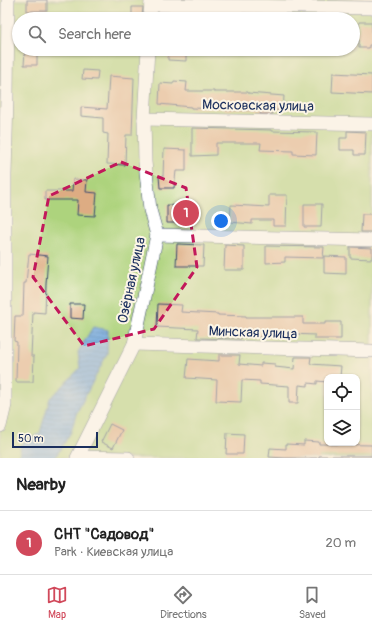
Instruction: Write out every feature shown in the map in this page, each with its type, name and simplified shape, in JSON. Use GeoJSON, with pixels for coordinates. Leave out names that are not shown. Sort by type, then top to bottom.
{"type":"FeatureCollection","features":[{"type":"Feature","properties":{"kind":"street"},"geometry":{"type":"LineString","coordinates":[[0,426],[5,405],[5,175],[8,0]]}},
{"type":"Feature","properties":{"kind":"street"},"geometry":{"type":"LineString","coordinates":[[150,12],[151,2],[372,8]]}},
{"type":"Feature","properties":{"kind":"street","name":"Озёрная улица"},"geometry":{"type":"LineString","coordinates":[[78,457],[134,344],[157,236],[150,210],[145,162],[144,119],[148,56]]}},
{"type":"Feature","properties":{"kind":"street","name":"Московская улица"},"geometry":{"type":"LineString","coordinates":[[144,119],[372,124]]}},
{"type":"Feature","properties":{"kind":"street"},"geometry":{"type":"LineString","coordinates":[[157,236],[372,240]]}},
{"type":"Feature","properties":{"kind":"street","name":"Минская улица"},"geometry":{"type":"LineString","coordinates":[[134,344],[372,351]]}},
{"type":"Feature","properties":{"kind":"street"},"geometry":{"type":"LineString","coordinates":[[78,457],[128,458]]}},
{"type":"Feature","properties":{"kind":"highlighted area"},"geometry":{"type":"Polygon","coordinates":[[[121,162],[186,188],[197,267],[154,329],[84,346],[33,277],[49,196],[121,162]]]}},
{"type":"Feature","properties":{"kind":"green space"},"geometry":{"type":"Polygon","coordinates":[[[0,0],[372,0],[372,458],[0,458],[0,0]]]}},
{"type":"Feature","properties":{"kind":"water"},"geometry":{"type":"Polygon","coordinates":[[[93,327],[108,330],[107,354],[76,414],[71,432],[55,458],[19,458],[21,444],[40,433],[50,398],[80,368],[78,352],[93,327]]]}},
{"type":"Feature","properties":{"kind":"building"},"geometry":{"type":"Polygon","coordinates":[[[27,0],[47,0],[47,11],[27,11],[27,0]]]}},
{"type":"Feature","properties":{"kind":"building"},"geometry":{"type":"Polygon","coordinates":[[[132,7],[143,7],[142,12],[132,12],[132,7]]]}},
{"type":"Feature","properties":{"kind":"building"},"geometry":{"type":"Polygon","coordinates":[[[360,22],[372,22],[372,45],[369,45],[369,48],[360,48],[360,22]]]}},
{"type":"Feature","properties":{"kind":"building"},"geometry":{"type":"Polygon","coordinates":[[[25,56],[37,56],[37,65],[24,65],[25,56]]]}},
{"type":"Feature","properties":{"kind":"building"},"geometry":{"type":"Polygon","coordinates":[[[168,56],[186,56],[186,61],[168,60],[168,56]]]}},
{"type":"Feature","properties":{"kind":"building"},"geometry":{"type":"Polygon","coordinates":[[[83,70],[98,71],[97,80],[82,79],[83,70]]]}},
{"type":"Feature","properties":{"kind":"building"},"geometry":{"type":"Polygon","coordinates":[[[333,73],[372,75],[372,94],[332,92],[333,73]]]}},
{"type":"Feature","properties":{"kind":"building"},"geometry":{"type":"Polygon","coordinates":[[[109,76],[134,78],[132,135],[126,135],[125,165],[107,164],[108,134],[103,133],[103,118],[81,116],[81,107],[107,109],[109,76]]]}},
{"type":"Feature","properties":{"kind":"building"},"geometry":{"type":"Polygon","coordinates":[[[174,81],[187,82],[186,91],[248,92],[284,96],[283,110],[273,110],[273,114],[260,114],[261,110],[191,108],[159,104],[160,83],[173,84],[174,81]]]}},
{"type":"Feature","properties":{"kind":"building"},"geometry":{"type":"Polygon","coordinates":[[[192,128],[317,132],[316,155],[293,154],[293,151],[260,150],[261,143],[216,143],[216,155],[192,156],[192,128]]]}},
{"type":"Feature","properties":{"kind":"building"},"geometry":{"type":"Polygon","coordinates":[[[347,131],[366,132],[365,155],[354,155],[354,150],[340,150],[340,138],[347,138],[347,131]]]}},
{"type":"Feature","properties":{"kind":"building"},"geometry":{"type":"Polygon","coordinates":[[[164,149],[186,150],[186,171],[176,171],[174,188],[160,188],[159,176],[163,176],[164,149]]]}},
{"type":"Feature","properties":{"kind":"building"},"geometry":{"type":"Polygon","coordinates":[[[73,179],[87,180],[86,192],[97,193],[95,216],[77,215],[78,200],[45,200],[45,191],[72,191],[73,179]]]}},
{"type":"Feature","properties":{"kind":"building"},"geometry":{"type":"Polygon","coordinates":[[[269,195],[287,195],[286,226],[273,226],[273,220],[252,220],[252,224],[230,222],[231,205],[269,207],[269,195]]]}},
{"type":"Feature","properties":{"kind":"building"},"geometry":{"type":"Polygon","coordinates":[[[304,204],[322,204],[321,227],[304,227],[304,204]]]}},
{"type":"Feature","properties":{"kind":"building"},"geometry":{"type":"Polygon","coordinates":[[[167,205],[182,206],[182,223],[167,223],[167,205]]]}},
{"type":"Feature","properties":{"kind":"building"},"geometry":{"type":"Polygon","coordinates":[[[362,214],[372,214],[372,232],[361,232],[362,214]]]}},
{"type":"Feature","properties":{"kind":"building"},"geometry":{"type":"Polygon","coordinates":[[[177,244],[204,245],[203,266],[176,266],[177,244]]]}},
{"type":"Feature","properties":{"kind":"building"},"geometry":{"type":"Polygon","coordinates":[[[225,245],[244,246],[244,270],[224,270],[225,245]]]}},
{"type":"Feature","properties":{"kind":"building"},"geometry":{"type":"Polygon","coordinates":[[[266,246],[324,247],[323,258],[285,257],[285,262],[266,263],[266,246]]]}},
{"type":"Feature","properties":{"kind":"building"},"geometry":{"type":"Polygon","coordinates":[[[350,247],[372,248],[372,259],[350,258],[350,247]]]}},
{"type":"Feature","properties":{"kind":"building"},"geometry":{"type":"Polygon","coordinates":[[[29,254],[48,256],[45,313],[33,312],[31,356],[34,356],[33,382],[16,382],[17,342],[14,341],[15,316],[23,316],[24,283],[26,283],[29,254]]]}},
{"type":"Feature","properties":{"kind":"building"},"geometry":{"type":"Polygon","coordinates":[[[324,256],[346,257],[346,274],[324,273],[324,256]]]}},
{"type":"Feature","properties":{"kind":"building"},"geometry":{"type":"Polygon","coordinates":[[[70,304],[84,304],[83,319],[70,318],[70,304]]]}},
{"type":"Feature","properties":{"kind":"building"},"geometry":{"type":"Polygon","coordinates":[[[158,304],[182,305],[181,312],[246,317],[303,317],[303,324],[341,322],[341,339],[315,339],[315,335],[290,334],[290,332],[271,332],[271,337],[241,337],[241,339],[197,338],[198,329],[157,327],[158,304]]]}},
{"type":"Feature","properties":{"kind":"building"},"geometry":{"type":"Polygon","coordinates":[[[219,355],[240,355],[239,364],[261,366],[261,363],[275,364],[275,367],[294,369],[295,357],[311,357],[310,364],[341,366],[340,374],[324,374],[324,382],[317,381],[317,384],[308,383],[308,386],[299,385],[298,403],[289,403],[289,386],[260,384],[260,381],[242,380],[241,402],[216,401],[217,380],[186,378],[188,359],[219,361],[219,355]]]}},
{"type":"Feature","properties":{"kind":"building"},"geometry":{"type":"Polygon","coordinates":[[[110,424],[122,430],[113,448],[101,442],[110,424]]]}},
{"type":"Feature","properties":{"kind":"building"},"geometry":{"type":"Polygon","coordinates":[[[227,433],[244,434],[243,454],[226,454],[227,433]]]}},
{"type":"Feature","properties":{"kind":"building"},"geometry":{"type":"Polygon","coordinates":[[[304,441],[319,442],[319,444],[324,444],[324,446],[372,445],[372,456],[319,456],[319,458],[269,457],[270,448],[286,449],[286,444],[304,445],[304,441]]]}},
{"type":"Feature","properties":{"kind":"place","name":"СНТ \"Садовод\""},"geometry":{"type":"Point","coordinates":[186,213]}}]}
